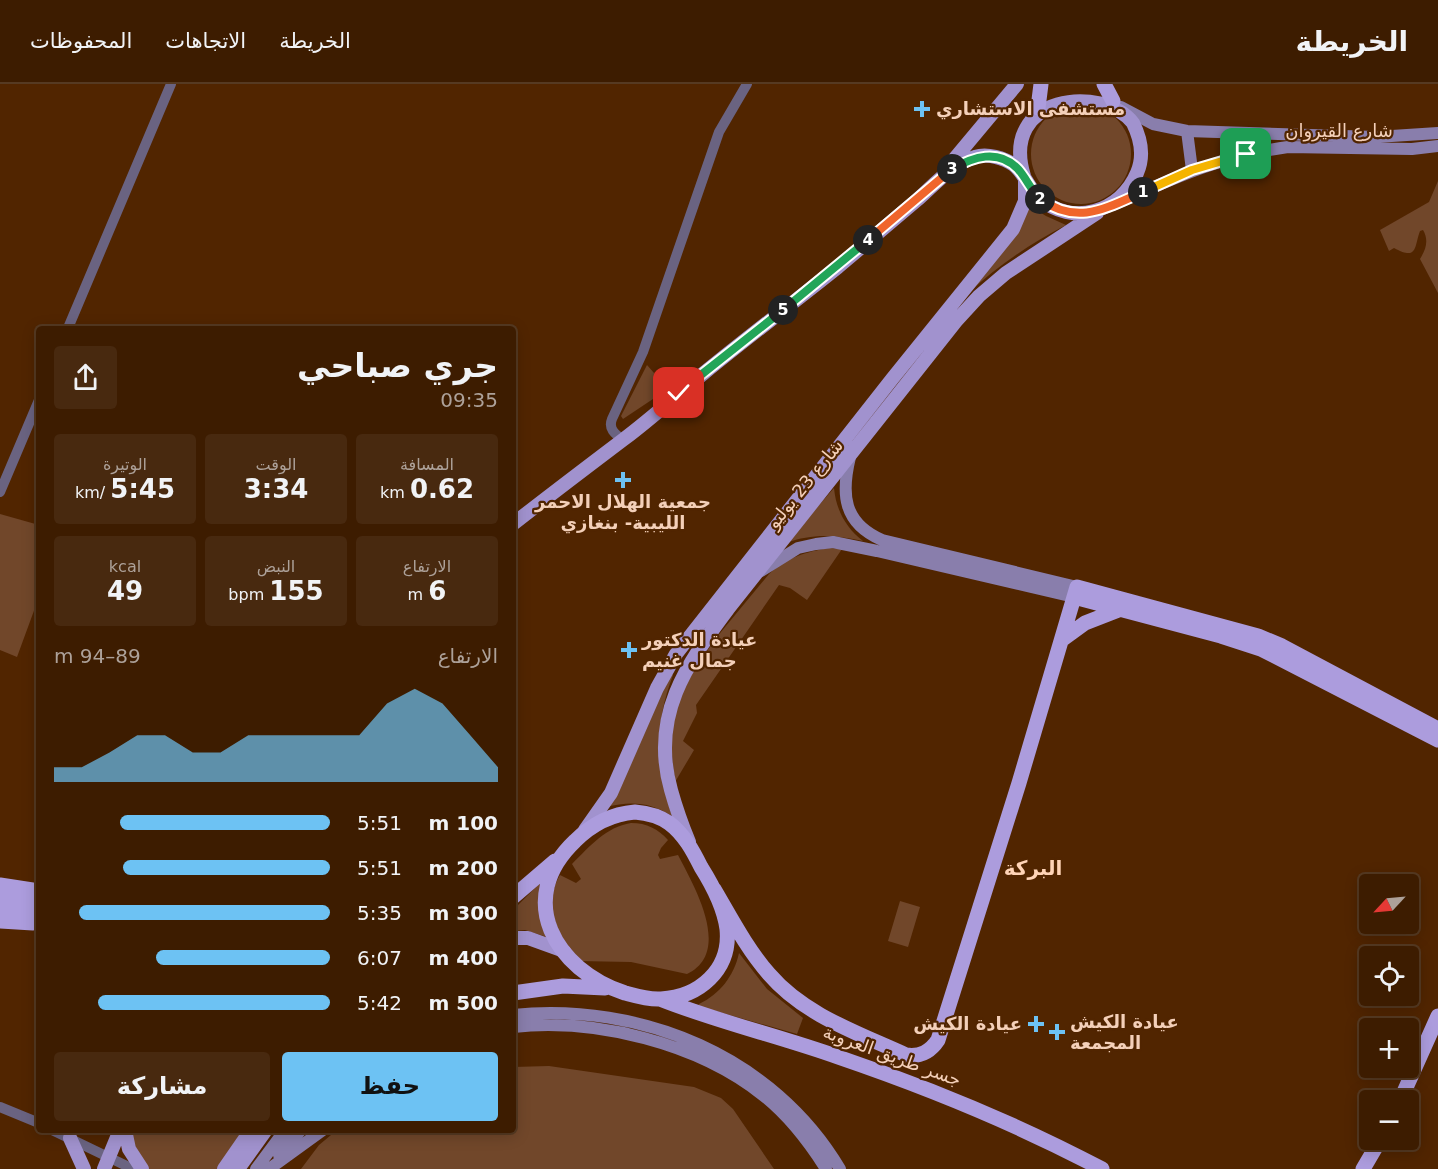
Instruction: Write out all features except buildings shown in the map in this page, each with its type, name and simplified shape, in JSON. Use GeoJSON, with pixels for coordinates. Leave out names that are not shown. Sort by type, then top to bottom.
{"type":"FeatureCollection","features":[{"type":"Feature","properties":{"kind":"highway"},"geometry":{"type":"LineString","coordinates":[[1038,108],[1041,84]]}},
{"type":"Feature","properties":{"kind":"highway"},"geometry":{"type":"LineString","coordinates":[[1104,84],[1117,104]]}},
{"type":"Feature","properties":{"kind":"highway"},"geometry":{"type":"LineString","coordinates":[[1076,592],[1121,609],[1261,649],[1438,740]]}},
{"type":"Feature","properties":{"kind":"highway"},"geometry":{"type":"LineString","coordinates":[[516,894],[560,857],[580,836],[603,820],[627,813],[657,816],[669,823],[690,847],[760,964],[776,983],[804,1006],[906,1055],[921,1055],[938,1040],[1076,592]]}},
{"type":"Feature","properties":{"kind":"highway"},"geometry":{"type":"LineString","coordinates":[[1076,592],[1258,636],[1282,646],[1438,729]]}},
{"type":"Feature","properties":{"kind":"highway"},"geometry":{"type":"LineString","coordinates":[[1063,639],[1085,623],[1121,609]]}},
{"type":"Feature","properties":{"kind":"highway"},"geometry":{"type":"LineString","coordinates":[[560,857],[552,869],[546,886],[544,902],[548,924],[564,951],[583,971],[610,988]]}},
{"type":"Feature","properties":{"kind":"highway"},"geometry":{"type":"LineString","coordinates":[[0,885],[36,891]]}},
{"type":"Feature","properties":{"kind":"highway"},"geometry":{"type":"LineString","coordinates":[[516,993],[563,986],[610,988],[636,996],[660,999],[684,995],[698,989],[720,968],[726,951],[727,930],[714,889]]}},
{"type":"Feature","properties":{"kind":"highway"},"geometry":{"type":"LineString","coordinates":[[0,896],[36,902]]}},
{"type":"Feature","properties":{"kind":"highway"},"geometry":{"type":"LineString","coordinates":[[0,909],[36,915]]}},
{"type":"Feature","properties":{"kind":"highway"},"geometry":{"type":"LineString","coordinates":[[0,921],[36,924]]}},
{"type":"Feature","properties":{"kind":"highway","name":"جسر طريق العروبة"},"geometry":{"type":"LineString","coordinates":[[660,999],[704,1016],[819,1050],[918,1086],[1017,1127],[1102,1169]]}},
{"type":"Feature","properties":{"kind":"highway"},"geometry":{"type":"LineString","coordinates":[[1405,1090],[1438,1016]]}},
{"type":"Feature","properties":{"kind":"highway"},"geometry":{"type":"LineString","coordinates":[[1363,1169],[1374,1150]]}},
{"type":"Feature","properties":{"kind":"main road"},"geometry":{"type":"LineString","coordinates":[[938,181],[1017,84]]}},
{"type":"Feature","properties":{"kind":"main road"},"geometry":{"type":"LineString","coordinates":[[516,522],[607,452],[628,444],[710,367],[963,163],[976,156],[1007,161],[1016,167],[1041,200],[1058,209],[1076,214],[1104,209],[1121,197],[1132,185],[1139,170],[1141,153],[1139,136],[1132,121],[1117,104],[1101,95],[1074,91],[1061,94],[1038,108],[1026,122],[1019,149],[1020,163],[1025,178]]}},
{"type":"Feature","properties":{"kind":"main road","name":"شارع القيروان"},"geometry":{"type":"LineString","coordinates":[[1117,104],[1153,124],[1186,131],[1376,137],[1438,134]]}},
{"type":"Feature","properties":{"kind":"main road"},"geometry":{"type":"LineString","coordinates":[[1186,131],[1192,170]]}},
{"type":"Feature","properties":{"kind":"main road","name":"شارع القيروان"},"geometry":{"type":"LineString","coordinates":[[1104,209],[1192,170],[1246,154],[1288,147],[1412,148],[1438,146]]}},
{"type":"Feature","properties":{"kind":"main road","name":"شارع 23 يوليو"},"geometry":{"type":"LineString","coordinates":[[580,836],[611,793],[667,667],[806,488],[1014,229],[1025,201],[1025,178]]}},
{"type":"Feature","properties":{"kind":"main road","name":"شارع 23 يوليو"},"geometry":{"type":"LineString","coordinates":[[690,847],[673,798],[666,768],[665,750],[668,713],[675,693],[694,657],[755,575],[957,320],[979,296],[1006,273],[1104,209]]}},
{"type":"Feature","properties":{"kind":"main road"},"geometry":{"type":"LineString","coordinates":[[850,457],[845,476],[846,501],[860,527],[871,535],[893,543],[1076,592]]}},
{"type":"Feature","properties":{"kind":"main road"},"geometry":{"type":"LineString","coordinates":[[755,575],[798,548],[833,542],[1076,592]]}},
{"type":"Feature","properties":{"kind":"main road"},"geometry":{"type":"LineString","coordinates":[[516,938],[528,938],[564,951]]}},
{"type":"Feature","properties":{"kind":"main road"},"geometry":{"type":"LineString","coordinates":[[516,1015],[560,1013],[614,1019],[658,1029],[723,1056],[764,1082],[783,1098],[816,1134],[840,1169]]}},
{"type":"Feature","properties":{"kind":"main road"},"geometry":{"type":"LineString","coordinates":[[516,1027],[560,1025],[614,1031],[704,1059],[764,1096],[795,1127],[826,1169]]}},
{"type":"Feature","properties":{"kind":"main road"},"geometry":{"type":"LineString","coordinates":[[106,1163],[119,1133]]}},
{"type":"Feature","properties":{"kind":"main road"},"geometry":{"type":"LineString","coordinates":[[125,1133],[129,1149],[142,1169]]}},
{"type":"Feature","properties":{"kind":"main road"},"geometry":{"type":"LineString","coordinates":[[229,1168],[249,1133]]}},
{"type":"Feature","properties":{"kind":"main road"},"geometry":{"type":"LineString","coordinates":[[229,1168],[248,1152],[264,1133]]}},
{"type":"Feature","properties":{"kind":"main road"},"geometry":{"type":"LineString","coordinates":[[256,1169],[283,1133]]}},
{"type":"Feature","properties":{"kind":"main road"},"geometry":{"type":"LineString","coordinates":[[270,1167],[298,1133]]}},
{"type":"Feature","properties":{"kind":"main road"},"geometry":{"type":"LineString","coordinates":[[270,1167],[319,1133]]}},
{"type":"Feature","properties":{"kind":"main road"},"geometry":{"type":"LineString","coordinates":[[69,1138],[84,1169]]}},
{"type":"Feature","properties":{"kind":"street"},"geometry":{"type":"LineString","coordinates":[[69,326],[171,84]]}},
{"type":"Feature","properties":{"kind":"street"},"geometry":{"type":"LineString","coordinates":[[628,444],[612,431],[610,423],[643,352],[719,132],[747,84]]}},
{"type":"Feature","properties":{"kind":"street"},"geometry":{"type":"LineString","coordinates":[[0,492],[36,407]]}},
{"type":"Feature","properties":{"kind":"street"},"geometry":{"type":"LineString","coordinates":[[0,1107],[36,1123]]}},
{"type":"Feature","properties":{"kind":"street"},"geometry":{"type":"LineString","coordinates":[[58,1133],[106,1163],[133,1169]]}},
{"type":"Feature","properties":{"kind":"shaded area"},"geometry":{"type":"Polygon","coordinates":[[[1081,104],[1100,107],[1117,118],[1128,135],[1131,154],[1128,173],[1117,190],[1100,201],[1081,204],[1062,201],[1045,190],[1034,173],[1031,154],[1034,135],[1045,118],[1062,107],[1081,104]]]}},
{"type":"Feature","properties":{"kind":"shaded area"},"geometry":{"type":"Polygon","coordinates":[[[1438,181],[1438,293],[1420,259],[1426,245],[1423,230],[1420,231],[1414,250],[1407,253],[1394,248],[1389,251],[1380,230],[1429,202],[1438,181]]]}},
{"type":"Feature","properties":{"kind":"shaded area"},"geometry":{"type":"Polygon","coordinates":[[[1030,206],[1066,225],[1014,256],[967,294],[1018,231],[1030,206]]]}},
{"type":"Feature","properties":{"kind":"shaded area"},"geometry":{"type":"Polygon","coordinates":[[[647,365],[668,389],[623,419],[621,416],[647,365]]]}},
{"type":"Feature","properties":{"kind":"shaded area"},"geometry":{"type":"Polygon","coordinates":[[[834,488],[843,518],[863,541],[825,536],[786,543],[834,488]]]}},
{"type":"Feature","properties":{"kind":"shaded area"},"geometry":{"type":"Polygon","coordinates":[[[0,514],[36,524],[36,605],[17,657],[0,650],[0,514]]]}},
{"type":"Feature","properties":{"kind":"shaded area"},"geometry":{"type":"Polygon","coordinates":[[[829,548],[842,549],[807,600],[790,588],[779,585],[696,705],[697,713],[683,741],[694,750],[675,782],[671,746],[673,719],[681,689],[716,638],[769,574],[797,556],[829,548]]]}},
{"type":"Feature","properties":{"kind":"shaded area"},"geometry":{"type":"Polygon","coordinates":[[[670,673],[673,675],[663,711],[659,745],[663,779],[672,816],[648,805],[624,804],[606,807],[670,673]]]}},
{"type":"Feature","properties":{"kind":"shaded area"},"geometry":{"type":"Polygon","coordinates":[[[631,823],[652,827],[668,840],[658,855],[660,859],[678,855],[700,900],[709,935],[707,950],[700,964],[687,974],[631,962],[578,961],[559,931],[552,898],[560,875],[576,883],[581,879],[572,864],[606,833],[631,823]]]}},
{"type":"Feature","properties":{"kind":"shaded area"},"geometry":{"type":"Polygon","coordinates":[[[541,882],[540,910],[547,937],[525,930],[516,931],[516,907],[541,882]]]}},
{"type":"Feature","properties":{"kind":"shaded area"},"geometry":{"type":"Polygon","coordinates":[[[900,901],[920,907],[908,947],[888,941],[900,901]]]}},
{"type":"Feature","properties":{"kind":"shaded area"},"geometry":{"type":"Polygon","coordinates":[[[739,953],[767,989],[803,1018],[797,1034],[698,1006],[720,990],[730,977],[739,953]]]}},
{"type":"Feature","properties":{"kind":"shaded area"},"geometry":{"type":"Polygon","coordinates":[[[549,1066],[694,1087],[721,1098],[733,1109],[774,1169],[301,1169],[319,1145],[333,1133],[516,1133],[516,1067],[549,1066]]]}},
{"type":"Feature","properties":{"kind":"shaded area"},"geometry":{"type":"Polygon","coordinates":[[[129,1133],[245,1133],[219,1169],[147,1169],[136,1152],[129,1133]]]}},
{"type":"Feature","properties":{"kind":"place","name":"مستشفى الاستشاري"},"geometry":{"type":"Point","coordinates":[922,109]}},
{"type":"Feature","properties":{"kind":"place","name":"جمعية الهلال الاحمر الليبية- بنغازي"},"geometry":{"type":"Point","coordinates":[623,480]}},
{"type":"Feature","properties":{"kind":"place","name":"عيادة الدكتور جمال غنيم"},"geometry":{"type":"Point","coordinates":[629,650]}},
{"type":"Feature","properties":{"kind":"place","name":"عيادة الكيش"},"geometry":{"type":"Point","coordinates":[1036,1024]}},
{"type":"Feature","properties":{"kind":"place","name":"عيادة الكيش المجمعة"},"geometry":{"type":"Point","coordinates":[1057,1032]}},
{"type":"Feature","properties":{"kind":"district","name":"البركة"},"geometry":{"type":"Point","coordinates":[1033,868]}},
{"type":"Feature","properties":{"kind":"route"},"geometry":{"type":"LineString","coordinates":[[679,393],[838,266],[951,170],[976,156],[1007,161],[1024,176],[1032,191],[1041,200],[1064,212],[1076,214],[1101,210],[1192,170],[1246,154]]}}]}
